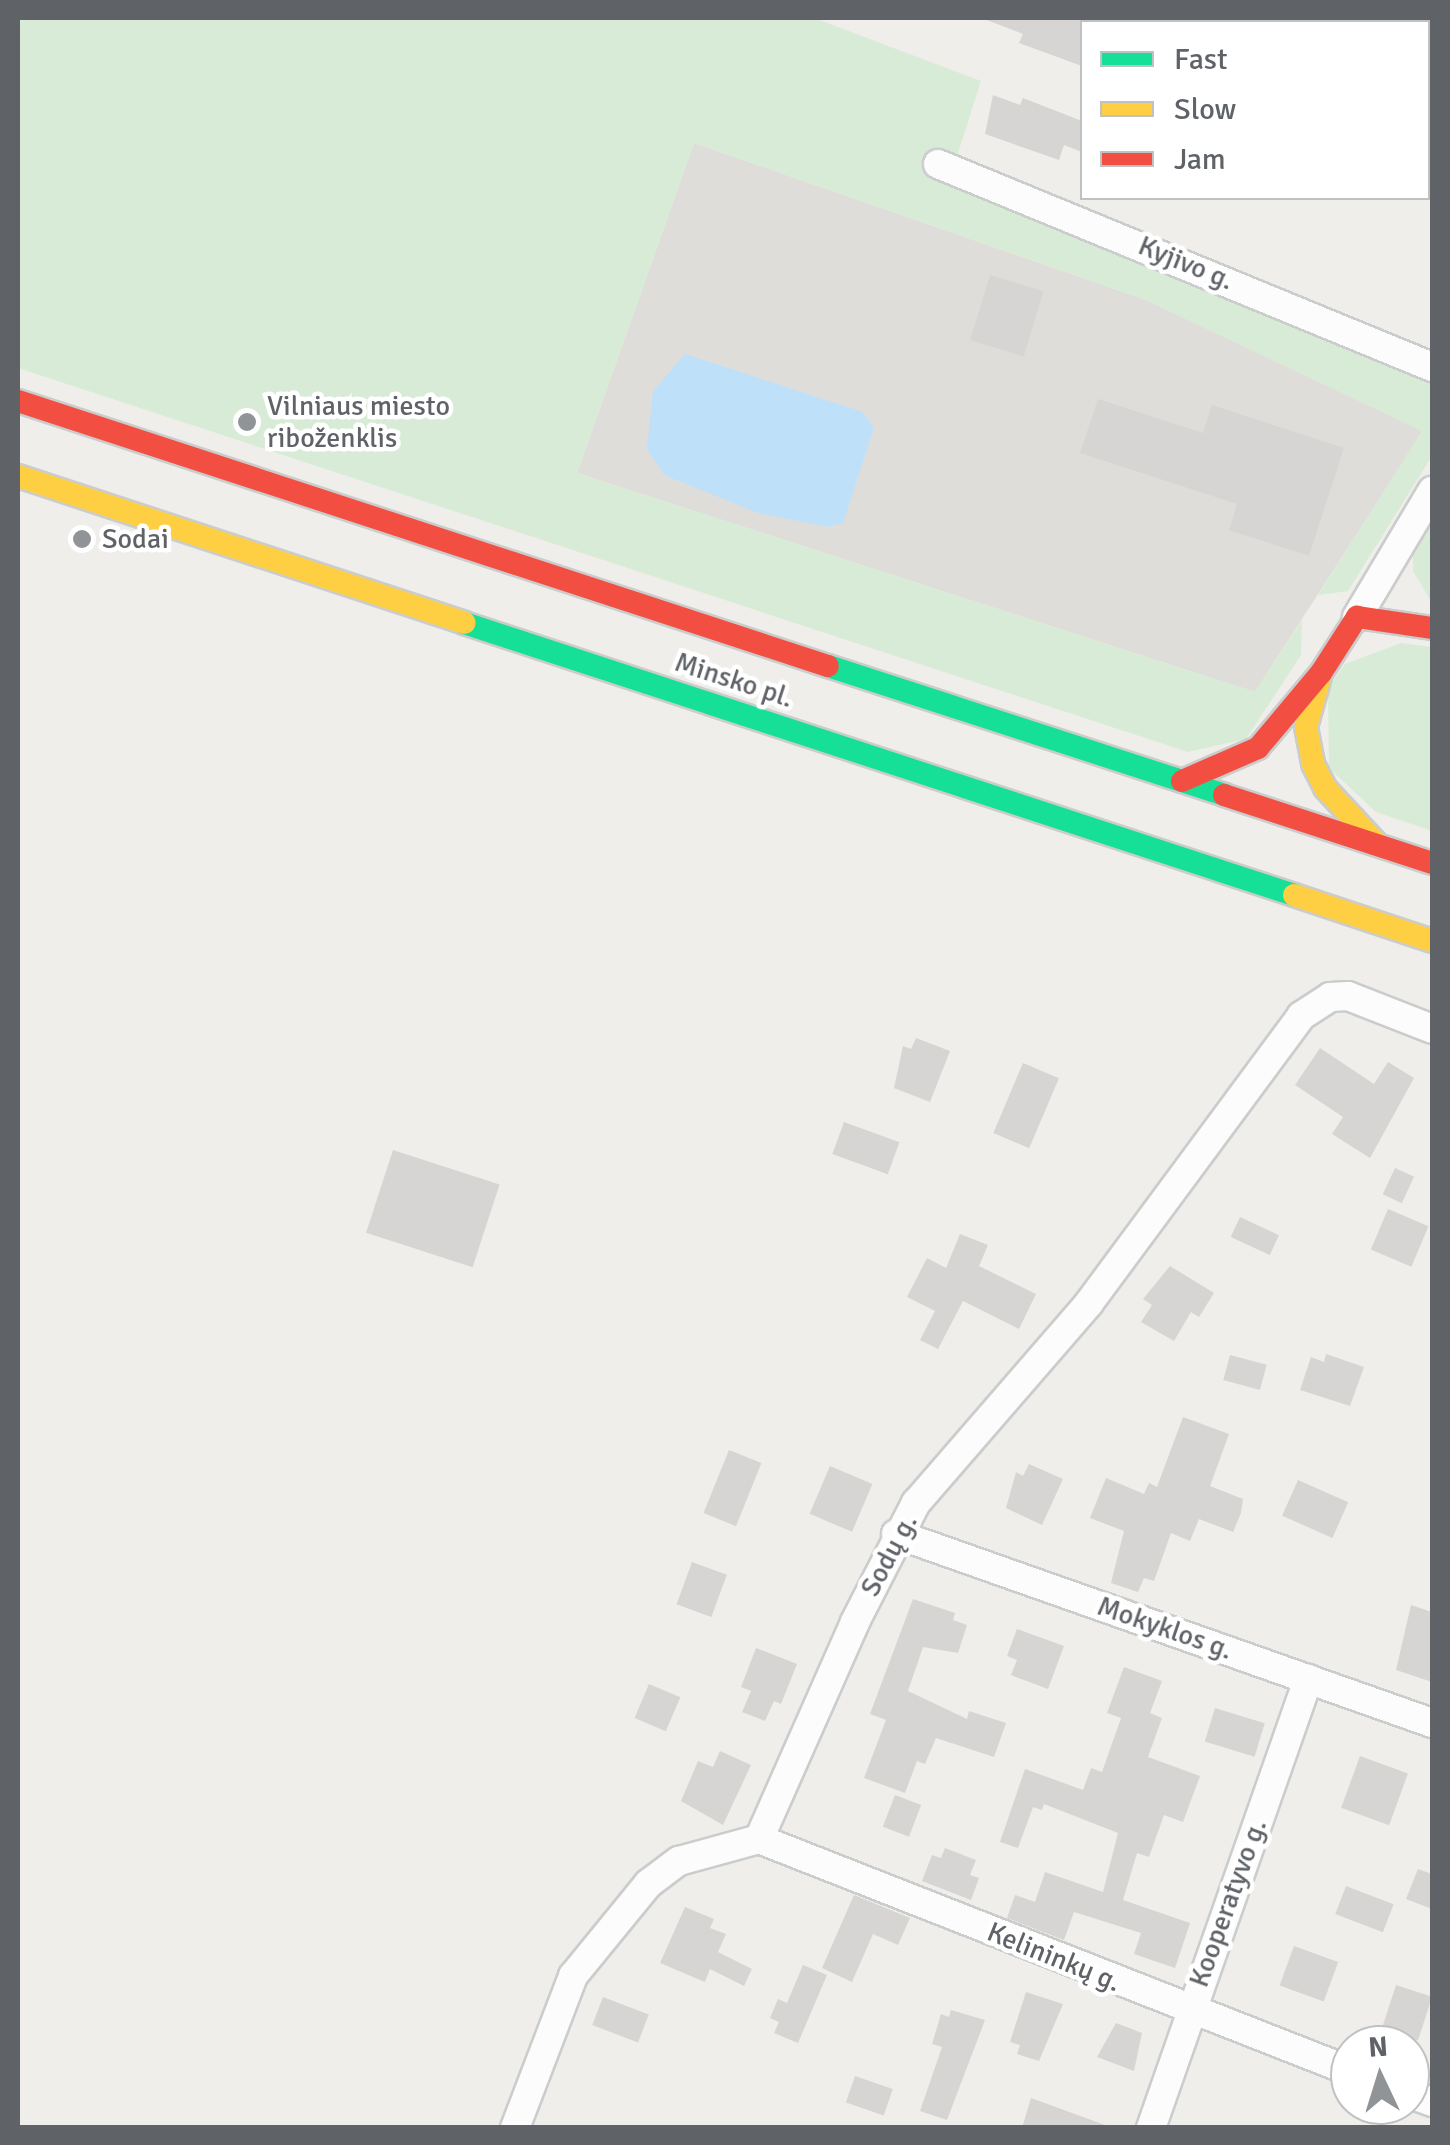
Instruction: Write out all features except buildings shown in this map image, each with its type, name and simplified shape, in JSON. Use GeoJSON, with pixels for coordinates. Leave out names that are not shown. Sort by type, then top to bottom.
{"type":"FeatureCollection","features":[{"type":"Feature","properties":{"kind":"highway","name":"Minsko pl."},"geometry":{"type":"LineString","coordinates":[[18,401],[1432,863]]}},
{"type":"Feature","properties":{"kind":"highway","name":"Minsko pl."},"geometry":{"type":"LineString","coordinates":[[18,476],[1432,941]]}},
{"type":"Feature","properties":{"kind":"highway"},"geometry":{"type":"LineString","coordinates":[[1182,781],[1258,748],[1322,672],[1357,617],[1432,628]]}},
{"type":"Feature","properties":{"kind":"highway"},"geometry":{"type":"LineString","coordinates":[[1322,672],[1306,727],[1313,764],[1325,788],[1378,846]]}},
{"type":"Feature","properties":{"kind":"street","name":"Kyjivo g."},"geometry":{"type":"LineString","coordinates":[[938,164],[1432,367]]}},
{"type":"Feature","properties":{"kind":"street"},"geometry":{"type":"LineString","coordinates":[[1357,617],[1432,491]]}},
{"type":"Feature","properties":{"kind":"street","name":"Sodų g."},"geometry":{"type":"LineString","coordinates":[[759,1839],[896,1534],[1089,1304],[1300,1016],[1330,996],[1348,996],[1432,1029]]}},
{"type":"Feature","properties":{"kind":"street","name":"Mokyklos g."},"geometry":{"type":"LineString","coordinates":[[896,1534],[1432,1723]]}},
{"type":"Feature","properties":{"kind":"street","name":"Kooperatyvo g."},"geometry":{"type":"LineString","coordinates":[[1151,2128],[1308,1679]]}},
{"type":"Feature","properties":{"kind":"street"},"geometry":{"type":"LineString","coordinates":[[516,2128],[554,2012],[614,1922],[679,1861],[759,1839]]}},
{"type":"Feature","properties":{"kind":"street","name":"Kelininkų g."},"geometry":{"type":"LineString","coordinates":[[759,1839],[1330,2064]]}},
{"type":"Feature","properties":{"kind":"shaded area"},"geometry":{"type":"Polygon","coordinates":[[[694,143],[1146,300],[1423,431],[1255,692],[577,473],[694,143]]]}},
{"type":"Feature","properties":{"kind":"green space"},"geometry":{"type":"Polygon","coordinates":[[[18,18],[814,18],[981,81],[948,184],[1166,266],[1432,379],[1432,456],[1348,591],[1318,595],[1422,431],[1146,300],[694,143],[577,473],[1255,692],[1302,620],[1301,655],[1246,739],[1188,752],[18,368],[18,18]]]}},
{"type":"Feature","properties":{"kind":"green space"},"geometry":{"type":"Polygon","coordinates":[[[1432,517],[1432,603],[1413,571],[1413,549],[1432,517]]]}},
{"type":"Feature","properties":{"kind":"green space"},"geometry":{"type":"Polygon","coordinates":[[[1401,643],[1432,647],[1432,831],[1376,812],[1329,768],[1328,688],[1345,664],[1401,643]]]}},
{"type":"Feature","properties":{"kind":"water"},"geometry":{"type":"Polygon","coordinates":[[[685,354],[863,412],[874,428],[843,523],[828,527],[758,513],[664,475],[647,449],[653,391],[685,354]]]}},
{"type":"Feature","properties":{"kind":"traffic: fast"},"geometry":{"type":"LineString","coordinates":[[464,623],[1294,895]]}},
{"type":"Feature","properties":{"kind":"traffic: fast"},"geometry":{"type":"LineString","coordinates":[[828,666],[1224,795]]}},
{"type":"Feature","properties":{"kind":"traffic: slow"},"geometry":{"type":"LineString","coordinates":[[18,476],[464,623]]}},
{"type":"Feature","properties":{"kind":"traffic: slow"},"geometry":{"type":"LineString","coordinates":[[1320,677],[1306,727],[1313,764],[1325,788],[1375,842]]}},
{"type":"Feature","properties":{"kind":"traffic: slow"},"geometry":{"type":"LineString","coordinates":[[1294,895],[1432,941]]}},
{"type":"Feature","properties":{"kind":"traffic: jam"},"geometry":{"type":"LineString","coordinates":[[18,401],[828,666]]}},
{"type":"Feature","properties":{"kind":"traffic: jam"},"geometry":{"type":"LineString","coordinates":[[1182,781],[1258,748],[1321,673],[1357,617],[1432,628]]}},
{"type":"Feature","properties":{"kind":"traffic: jam"},"geometry":{"type":"LineString","coordinates":[[1224,795],[1432,863]]}},
{"type":"Feature","properties":{"kind":"place","name":"Vilniaus miesto riboženklis"},"geometry":{"type":"Point","coordinates":[247,422]}},
{"type":"Feature","properties":{"kind":"place","name":"Sodai"},"geometry":{"type":"Point","coordinates":[82,539]}}]}
